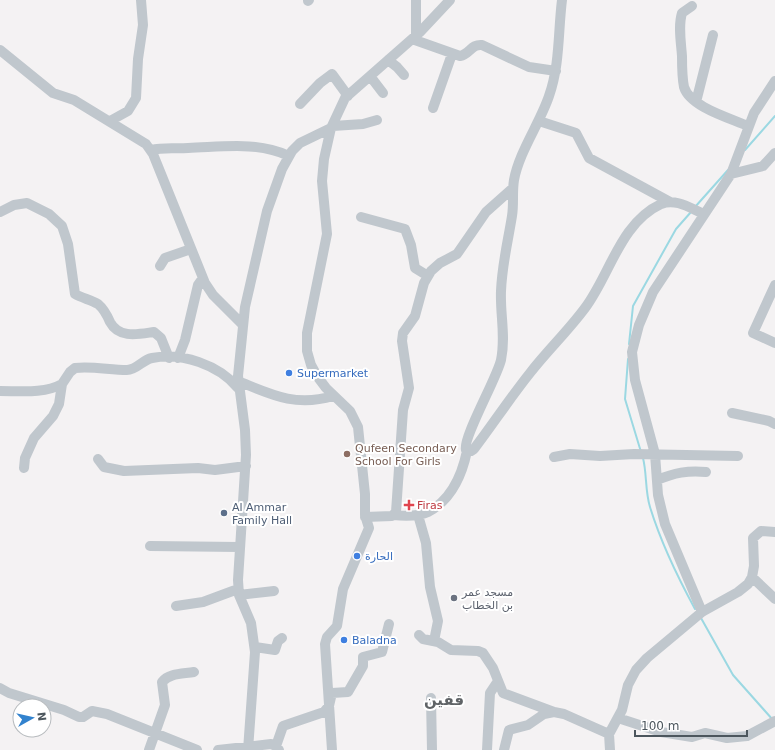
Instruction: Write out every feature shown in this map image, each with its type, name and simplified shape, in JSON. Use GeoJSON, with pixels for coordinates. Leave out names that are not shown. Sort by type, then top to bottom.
{"type":"FeatureCollection","features":[{"type":"Feature","properties":{"kind":"street"},"geometry":{"type":"LineString","coordinates":[[110,121],[128,111],[136,98],[138,59],[143,25],[141,0]]}},
{"type":"Feature","properties":{"kind":"street"},"geometry":{"type":"LineString","coordinates":[[414,37],[416,0]]}},
{"type":"Feature","properties":{"kind":"street"},"geometry":{"type":"LineString","coordinates":[[332,750],[326,641],[337,626],[343,589],[369,529],[365,517],[365,494],[358,427],[350,411],[334,396],[314,372],[306,344],[327,234],[322,181],[324,159],[332,127],[345,99],[414,37],[450,0]]}},
{"type":"Feature","properties":{"kind":"street"},"geometry":{"type":"LineString","coordinates":[[365,517],[418,515],[427,513],[456,486],[463,471],[467,451],[465,447],[468,436],[495,378],[503,349],[504,328],[501,292],[507,241],[513,209],[513,188],[516,171],[549,96],[556,71],[562,0]]}},
{"type":"Feature","properties":{"kind":"street"},"geometry":{"type":"LineString","coordinates":[[692,6],[685,10],[682,15],[680,37],[684,86],[688,95],[696,102],[748,126]]}},
{"type":"Feature","properties":{"kind":"street"},"geometry":{"type":"LineString","coordinates":[[696,102],[713,35]]}},
{"type":"Feature","properties":{"kind":"street"},"geometry":{"type":"LineString","coordinates":[[414,37],[452,54],[463,55],[474,45],[481,44],[520,63],[556,71]]}},
{"type":"Feature","properties":{"kind":"street"},"geometry":{"type":"LineString","coordinates":[[0,50],[53,93],[74,100],[142,140],[151,150],[203,278],[212,294],[243,324]]}},
{"type":"Feature","properties":{"kind":"street"},"geometry":{"type":"LineString","coordinates":[[433,108],[452,54]]}},
{"type":"Feature","properties":{"kind":"street"},"geometry":{"type":"LineString","coordinates":[[388,60],[404,75]]}},
{"type":"Feature","properties":{"kind":"street"},"geometry":{"type":"LineString","coordinates":[[300,104],[320,83],[332,74],[348,96]]}},
{"type":"Feature","properties":{"kind":"street"},"geometry":{"type":"LineString","coordinates":[[370,76],[383,93]]}},
{"type":"Feature","properties":{"kind":"street"},"geometry":{"type":"LineString","coordinates":[[700,614],[665,524],[657,480],[655,454],[635,380],[632,352],[639,325],[653,292],[731,174],[754,113],[775,81]]}},
{"type":"Feature","properties":{"kind":"street"},"geometry":{"type":"LineString","coordinates":[[248,748],[255,647],[251,623],[238,592],[239,547],[246,466],[245,430],[238,385],[246,301],[267,211],[276,183],[295,146],[304,140],[332,127],[363,124],[377,120]]}},
{"type":"Feature","properties":{"kind":"street"},"geometry":{"type":"LineString","coordinates":[[539,120],[576,133],[589,158],[670,202],[679,203],[704,214]]}},
{"type":"Feature","properties":{"kind":"street"},"geometry":{"type":"LineString","coordinates":[[151,150],[163,147],[183,149],[242,146],[268,148],[289,156]]}},
{"type":"Feature","properties":{"kind":"street"},"geometry":{"type":"LineString","coordinates":[[731,174],[763,166],[774,155]]}},
{"type":"Feature","properties":{"kind":"street"},"geometry":{"type":"LineString","coordinates":[[394,515],[396,511],[403,410],[409,388],[402,337],[405,328],[415,316],[428,276],[440,263],[457,254],[486,212],[513,188]]}},
{"type":"Feature","properties":{"kind":"street"},"geometry":{"type":"LineString","coordinates":[[467,451],[474,449],[529,374],[585,308],[621,245],[634,226],[654,208],[670,202]]}},
{"type":"Feature","properties":{"kind":"street"},"geometry":{"type":"LineString","coordinates":[[0,212],[14,205],[28,203],[49,214],[62,226],[68,244],[75,294],[97,304],[105,312],[112,325],[118,332],[134,335],[154,332],[161,338],[174,358]]}},
{"type":"Feature","properties":{"kind":"street"},"geometry":{"type":"LineString","coordinates":[[361,217],[405,229],[411,245],[415,268],[428,276]]}},
{"type":"Feature","properties":{"kind":"street"},"geometry":{"type":"LineString","coordinates":[[160,266],[165,258],[191,249]]}},
{"type":"Feature","properties":{"kind":"street"},"geometry":{"type":"LineString","coordinates":[[174,358],[185,340],[198,285],[203,278]]}},
{"type":"Feature","properties":{"kind":"street"},"geometry":{"type":"LineString","coordinates":[[775,285],[753,333],[775,343]]}},
{"type":"Feature","properties":{"kind":"street"},"geometry":{"type":"LineString","coordinates":[[24,468],[25,458],[34,438],[53,416],[59,404],[62,384],[70,372],[75,368],[130,370],[151,358],[174,358],[209,366],[238,385],[288,400],[302,401],[334,396]]}},
{"type":"Feature","properties":{"kind":"street"},"geometry":{"type":"LineString","coordinates":[[0,391],[32,392],[62,384]]}},
{"type":"Feature","properties":{"kind":"street"},"geometry":{"type":"LineString","coordinates":[[732,413],[769,421],[775,424]]}},
{"type":"Feature","properties":{"kind":"street"},"geometry":{"type":"LineString","coordinates":[[554,457],[570,454],[600,456],[655,454],[738,456]]}},
{"type":"Feature","properties":{"kind":"street"},"geometry":{"type":"LineString","coordinates":[[98,459],[104,467],[124,471],[198,468],[216,470],[246,466]]}},
{"type":"Feature","properties":{"kind":"street"},"geometry":{"type":"LineString","coordinates":[[657,480],[676,473],[694,470],[706,472]]}},
{"type":"Feature","properties":{"kind":"street"},"geometry":{"type":"LineString","coordinates":[[418,515],[426,543],[430,587],[438,621],[434,641]]}},
{"type":"Feature","properties":{"kind":"street"},"geometry":{"type":"LineString","coordinates":[[610,750],[609,734],[623,706],[630,682],[639,666],[700,614],[742,589],[752,577],[754,566],[753,538],[761,531],[775,532]]}},
{"type":"Feature","properties":{"kind":"street"},"geometry":{"type":"LineString","coordinates":[[150,546],[239,547]]}},
{"type":"Feature","properties":{"kind":"street"},"geometry":{"type":"LineString","coordinates":[[752,577],[775,600]]}},
{"type":"Feature","properties":{"kind":"street"},"geometry":{"type":"LineString","coordinates":[[176,606],[203,602],[238,592],[274,591]]}},
{"type":"Feature","properties":{"kind":"street"},"geometry":{"type":"LineString","coordinates":[[218,750],[248,748],[271,744],[277,748],[282,726],[324,712],[329,706],[332,693],[348,692],[363,666],[363,657],[382,652],[389,624]]}},
{"type":"Feature","properties":{"kind":"street"},"geometry":{"type":"LineString","coordinates":[[419,635],[424,640],[434,641],[453,650],[476,651],[483,653],[491,662],[501,690],[506,695],[554,712],[564,714],[609,734]]}},
{"type":"Feature","properties":{"kind":"street"},"geometry":{"type":"LineString","coordinates":[[255,647],[275,650],[278,641],[282,638]]}},
{"type":"Feature","properties":{"kind":"street"},"geometry":{"type":"LineString","coordinates":[[149,750],[165,705],[162,682],[165,678],[171,676],[194,672]]}},
{"type":"Feature","properties":{"kind":"street"},"geometry":{"type":"LineString","coordinates":[[487,750],[490,693],[498,681]]}},
{"type":"Feature","properties":{"kind":"street"},"geometry":{"type":"LineString","coordinates":[[0,688],[9,693],[62,709],[79,717],[83,717],[92,712],[107,714],[197,750]]}},
{"type":"Feature","properties":{"kind":"street"},"geometry":{"type":"LineString","coordinates":[[431,698],[432,750]]}},
{"type":"Feature","properties":{"kind":"street"},"geometry":{"type":"LineString","coordinates":[[504,750],[509,730],[528,725],[544,714],[554,712]]}},
{"type":"Feature","properties":{"kind":"street"},"geometry":{"type":"LineString","coordinates":[[618,718],[661,732],[692,737],[705,733],[727,738],[747,736],[775,721]]}},
{"type":"Feature","properties":{"kind":"waterway"},"geometry":{"type":"LineString","coordinates":[[745,150],[775,116]]}},
{"type":"Feature","properties":{"kind":"waterway"},"geometry":{"type":"LineString","coordinates":[[695,207],[728,170]]}},
{"type":"Feature","properties":{"kind":"waterway"},"geometry":{"type":"LineString","coordinates":[[629,344],[633,306],[676,229],[691,212]]}},
{"type":"Feature","properties":{"kind":"waterway"},"geometry":{"type":"LineString","coordinates":[[628,359],[625,399],[641,452]]}},
{"type":"Feature","properties":{"kind":"waterway"},"geometry":{"type":"LineString","coordinates":[[643,458],[648,501],[654,520],[670,559],[695,609]]}},
{"type":"Feature","properties":{"kind":"waterway"},"geometry":{"type":"LineString","coordinates":[[701,618],[733,675],[773,720]]}},
{"type":"Feature","properties":{"kind":"place","name":"Supermarket"},"geometry":{"type":"Point","coordinates":[289,373]}},
{"type":"Feature","properties":{"kind":"place","name":"Qufeen Secondary School For Girls"},"geometry":{"type":"Point","coordinates":[347,454]}},
{"type":"Feature","properties":{"kind":"place","name":"Firas"},"geometry":{"type":"Point","coordinates":[409,505]}},
{"type":"Feature","properties":{"kind":"place","name":"Al Ammar Family Hall"},"geometry":{"type":"Point","coordinates":[224,513]}},
{"type":"Feature","properties":{"kind":"place","name":"الحارة"},"geometry":{"type":"Point","coordinates":[357,556]}},
{"type":"Feature","properties":{"kind":"place","name":"مسجد عمر بن الخطاب"},"geometry":{"type":"Point","coordinates":[454,598]}},
{"type":"Feature","properties":{"kind":"place","name":"Baladna"},"geometry":{"type":"Point","coordinates":[344,640]}},
{"type":"Feature","properties":{"kind":"district","name":"قفين"},"geometry":{"type":"Point","coordinates":[444,700]}}]}
